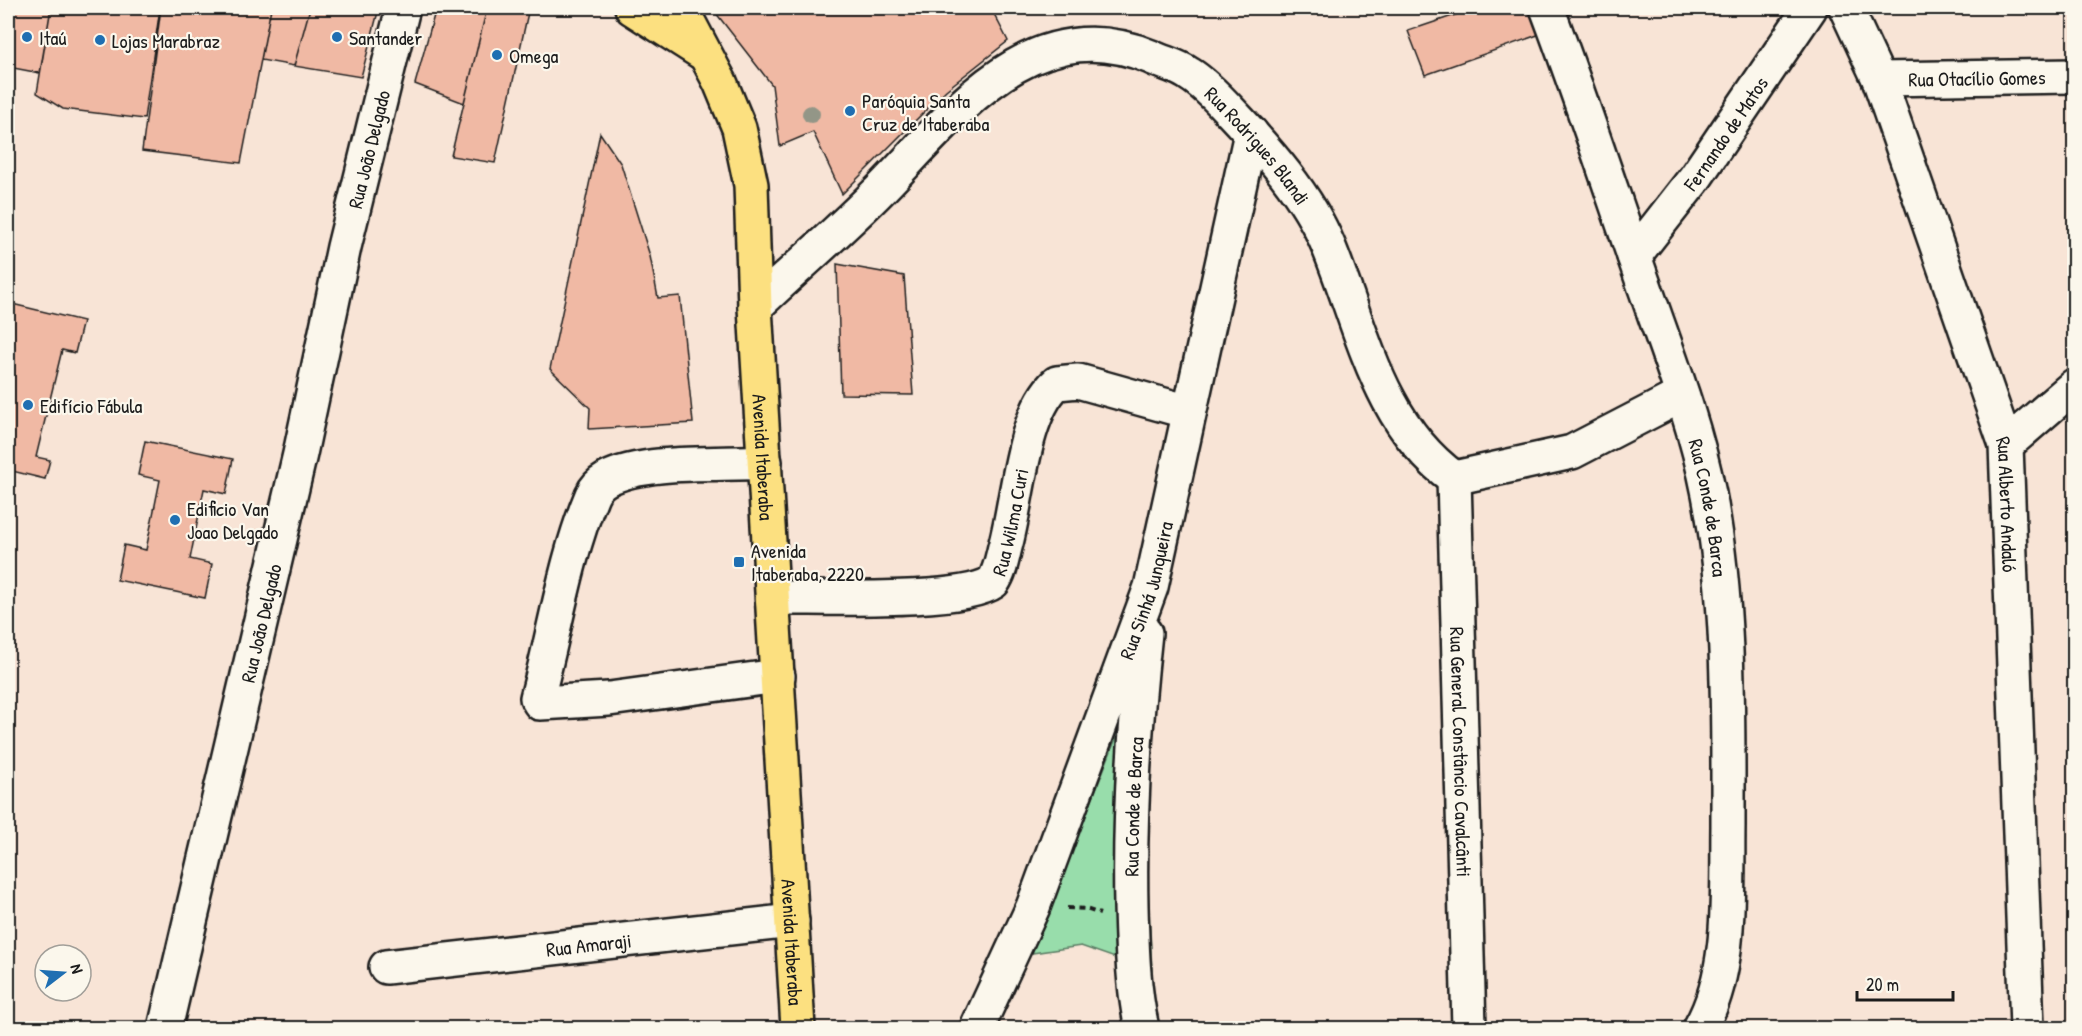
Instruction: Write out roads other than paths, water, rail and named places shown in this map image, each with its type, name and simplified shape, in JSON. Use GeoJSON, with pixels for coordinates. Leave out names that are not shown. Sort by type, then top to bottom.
{"type":"FeatureCollection","features":[{"type":"Feature","properties":{"kind":"main road"},"geometry":{"type":"LineString","coordinates":[[633,8],[692,44],[707,57]]}},
{"type":"Feature","properties":{"kind":"main road","name":"Avenida Itaberaba"},"geometry":{"type":"LineString","coordinates":[[681,8],[720,82],[745,146],[752,185],[755,307],[798,1029]]}},
{"type":"Feature","properties":{"kind":"street","name":"Rua João Delgado"},"geometry":{"type":"LineString","coordinates":[[165,1029],[300,454],[344,248],[403,8]]}},
{"type":"Feature","properties":{"kind":"street","name":"Rua Conde de Barca"},"geometry":{"type":"LineString","coordinates":[[1547,8],[1580,95],[1682,395],[1709,494],[1723,603],[1727,728],[1727,905],[1723,964],[1700,1029]]}},
{"type":"Feature","properties":{"kind":"street","name":"Fernando de Matos"},"geometry":{"type":"LineString","coordinates":[[1634,256],[1695,178],[1810,8]]}},
{"type":"Feature","properties":{"kind":"street","name":"Rua Alberto Andaló"},"geometry":{"type":"LineString","coordinates":[[1846,8],[1879,79],[2006,445],[2027,1029]]}},
{"type":"Feature","properties":{"kind":"street","name":"Rua Rodrigues Blandi"},"geometry":{"type":"LineString","coordinates":[[755,307],[875,195],[945,120],[996,77],[1026,59],[1098,42],[1136,51],[1188,73],[1223,103],[1251,133],[1298,194],[1325,238],[1368,357],[1406,431],[1432,462],[1454,478]]}},
{"type":"Feature","properties":{"kind":"street","name":"Rua Otacílio Gomes"},"geometry":{"type":"LineString","coordinates":[[1879,79],[2074,76]]}},
{"type":"Feature","properties":{"kind":"street","name":"Rua Sinhá Junqueira"},"geometry":{"type":"LineString","coordinates":[[977,1029],[1033,907],[1150,587],[1251,133]]}},
{"type":"Feature","properties":{"kind":"street","name":"Rua Wilma Curi"},"geometry":{"type":"LineString","coordinates":[[773,598],[942,595],[978,589],[993,582],[1012,524],[1031,428],[1041,401],[1057,382],[1078,381],[1189,412]]}},
{"type":"Feature","properties":{"kind":"street"},"geometry":{"type":"LineString","coordinates":[[2006,445],[2074,386]]}},
{"type":"Feature","properties":{"kind":"street"},"geometry":{"type":"LineString","coordinates":[[1454,478],[1572,452],[1682,395]]}},
{"type":"Feature","properties":{"kind":"street"},"geometry":{"type":"LineString","coordinates":[[765,462],[653,466],[620,474],[600,483],[593,494],[576,543],[537,698],[540,703],[553,704],[609,699],[778,676]]}},
{"type":"Feature","properties":{"kind":"street","name":"Rua General Constâncio Cavalcânti"},"geometry":{"type":"LineString","coordinates":[[1454,478],[1469,1029]]}},
{"type":"Feature","properties":{"kind":"street","name":"Rua Conde de Barca"},"geometry":{"type":"LineString","coordinates":[[1142,1029],[1132,932],[1131,805],[1136,712],[1150,587]]}},
{"type":"Feature","properties":{"kind":"street","name":"Rua Amaraji"},"geometry":{"type":"LineString","coordinates":[[386,967],[792,921]]}},
{"type":"Feature","properties":{"kind":"place","name":"Itaú"},"geometry":{"type":"Point","coordinates":[27,37]}},
{"type":"Feature","properties":{"kind":"place","name":"Santander"},"geometry":{"type":"Point","coordinates":[337,37]}},
{"type":"Feature","properties":{"kind":"place","name":"Lojas Marabraz"},"geometry":{"type":"Point","coordinates":[100,40]}},
{"type":"Feature","properties":{"kind":"place","name":"Omega"},"geometry":{"type":"Point","coordinates":[497,55]}},
{"type":"Feature","properties":{"kind":"place","name":"Paróquia Santa Cruz de Itaberaba"},"geometry":{"type":"Point","coordinates":[850,111]}},
{"type":"Feature","properties":{"kind":"place","name":"Edifício Fábula"},"geometry":{"type":"Point","coordinates":[28,405]}},
{"type":"Feature","properties":{"kind":"place","name":"Edificio Van Joao Delgado"},"geometry":{"type":"Point","coordinates":[175,520]}},
{"type":"Feature","properties":{"kind":"place","name":"Avenida Itaberaba, 2220"},"geometry":{"type":"Point","coordinates":[739,562]}}]}
